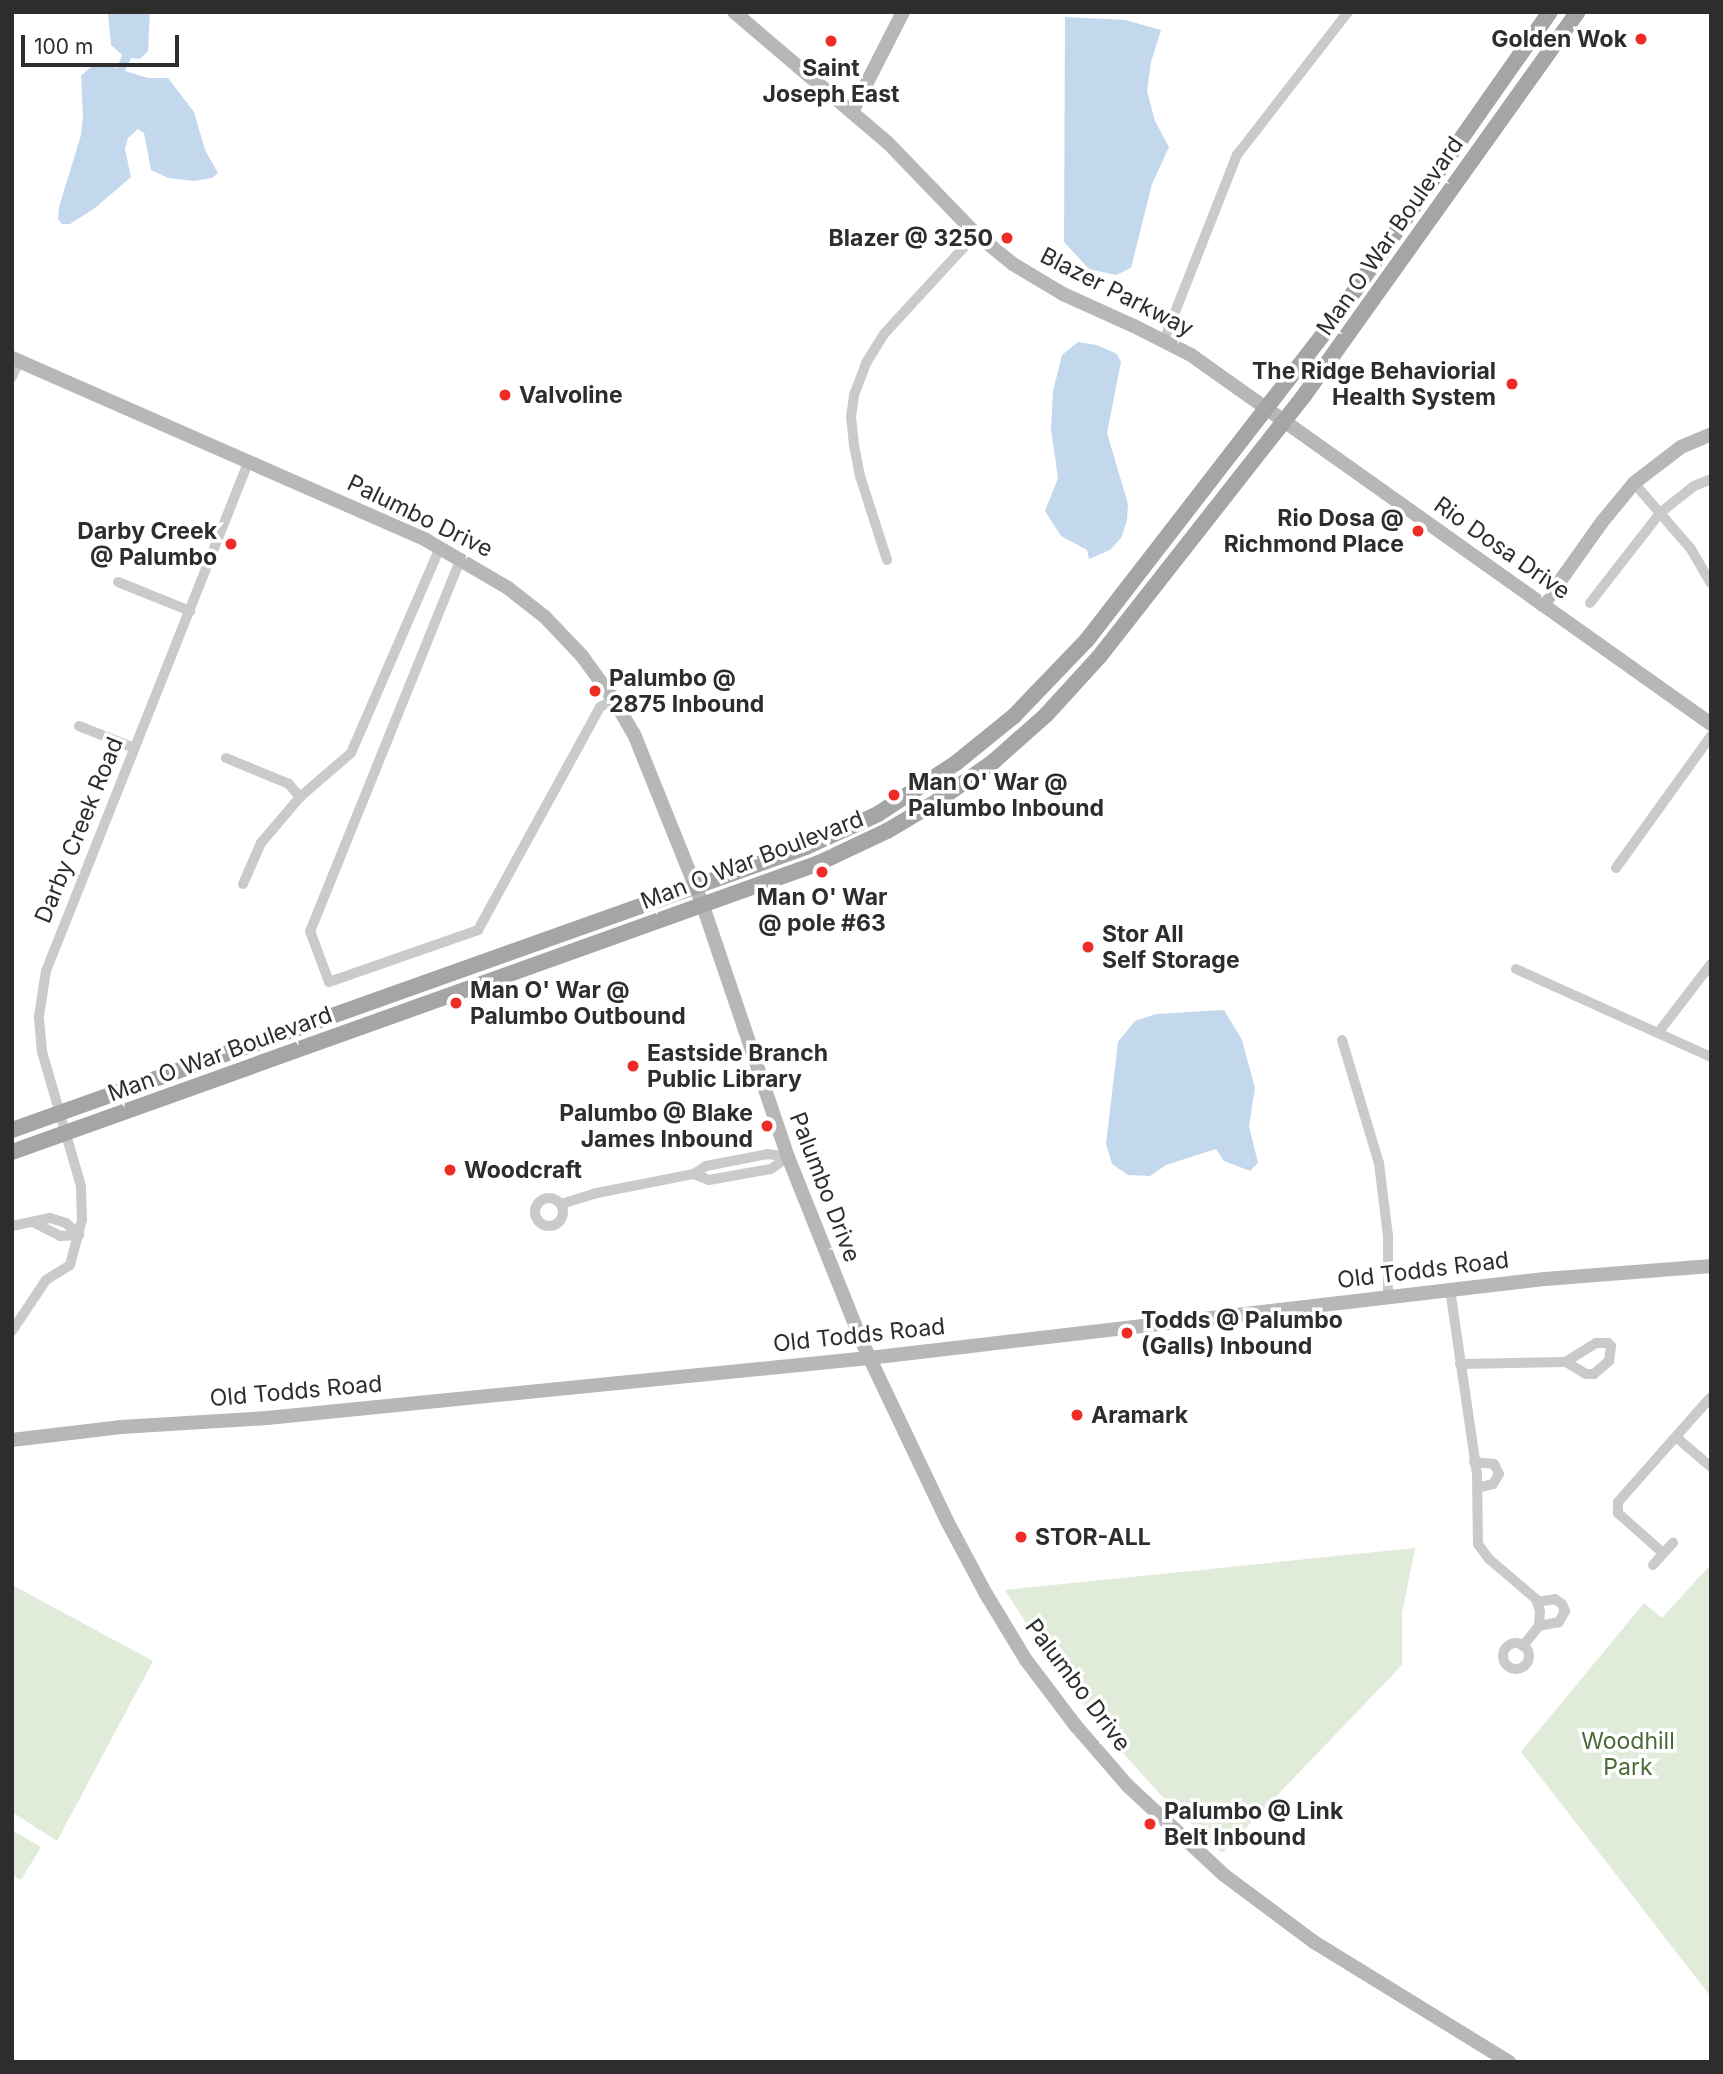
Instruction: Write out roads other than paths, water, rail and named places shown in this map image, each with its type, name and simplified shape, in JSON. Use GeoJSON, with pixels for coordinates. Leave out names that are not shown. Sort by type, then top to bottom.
{"type":"FeatureCollection","features":[{"type":"Feature","properties":{"kind":"main road","name":"Man O War Boulevard"},"geometry":{"type":"LineString","coordinates":[[12,1130],[806,847],[878,814],[919,790],[989,737],[1040,691],[1087,640],[1266,410],[1380,257],[1550,12]]}},
{"type":"Feature","properties":{"kind":"main road","name":"Man O War Boulevard"},"geometry":{"type":"LineString","coordinates":[[12,1152],[827,860],[876,837],[936,802],[993,762],[1046,715],[1099,657],[1284,422],[1362,318],[1578,12]]}},
{"type":"Feature","properties":{"kind":"street","name":"Blazer Parkway"},"geometry":{"type":"LineString","coordinates":[[734,12],[903,158],[976,234],[1046,286],[1164,340],[1208,367],[1266,410]]}},
{"type":"Feature","properties":{"kind":"street"},"geometry":{"type":"LineString","coordinates":[[852,112],[903,12]]}},
{"type":"Feature","properties":{"kind":"street"},"geometry":{"type":"LineString","coordinates":[[1164,340],[1237,155],[1348,12]]}},
{"type":"Feature","properties":{"kind":"street"},"geometry":{"type":"LineString","coordinates":[[887,560],[860,476],[853,441],[851,417],[854,395],[866,363],[884,334],[976,234]]}},
{"type":"Feature","properties":{"kind":"street"},"geometry":{"type":"LineString","coordinates":[[12,377],[16,360]]}},
{"type":"Feature","properties":{"kind":"street","name":"Palumbo Drive"},"geometry":{"type":"LineString","coordinates":[[16,360],[440,547],[461,558],[545,617],[582,656],[633,730],[703,906],[788,1157],[869,1358],[945,1517],[1006,1629],[1076,1727],[1128,1786],[1196,1851],[1264,1907],[1314,1942],[1509,2062]]}},
{"type":"Feature","properties":{"kind":"street","name":"Rio Dosa Drive"},"geometry":{"type":"LineString","coordinates":[[1266,410],[1711,724]]}},
{"type":"Feature","properties":{"kind":"street"},"geometry":{"type":"LineString","coordinates":[[1544,605],[1602,522],[1634,483],[1681,447],[1711,434]]}},
{"type":"Feature","properties":{"kind":"street","name":"Darby Creek Road"},"geometry":{"type":"LineString","coordinates":[[12,1332],[46,1280],[70,1265],[79,1236],[82,1186],[42,1052],[39,1016],[52,952],[248,463]]}},
{"type":"Feature","properties":{"kind":"street"},"geometry":{"type":"LineString","coordinates":[[1590,603],[1660,513],[1694,486],[1711,480]]}},
{"type":"Feature","properties":{"kind":"street"},"geometry":{"type":"LineString","coordinates":[[1634,483],[1691,549],[1711,583]]}},
{"type":"Feature","properties":{"kind":"street"},"geometry":{"type":"LineString","coordinates":[[243,884],[261,843],[300,797],[351,753],[440,547]]}},
{"type":"Feature","properties":{"kind":"street"},"geometry":{"type":"LineString","coordinates":[[461,558],[310,931],[329,982],[478,930],[600,707],[614,700]]}},
{"type":"Feature","properties":{"kind":"street"},"geometry":{"type":"LineString","coordinates":[[118,582],[190,611]]}},
{"type":"Feature","properties":{"kind":"street"},"geometry":{"type":"LineString","coordinates":[[79,726],[134,748]]}},
{"type":"Feature","properties":{"kind":"street"},"geometry":{"type":"LineString","coordinates":[[1616,868],[1711,736]]}},
{"type":"Feature","properties":{"kind":"street"},"geometry":{"type":"LineString","coordinates":[[226,758],[289,784],[300,797]]}},
{"type":"Feature","properties":{"kind":"street"},"geometry":{"type":"LineString","coordinates":[[1658,1033],[1711,964]]}},
{"type":"Feature","properties":{"kind":"street"},"geometry":{"type":"LineString","coordinates":[[1516,969],[1711,1057]]}},
{"type":"Feature","properties":{"kind":"street"},"geometry":{"type":"LineString","coordinates":[[1342,1040],[1379,1163],[1388,1236],[1388,1297]]}},
{"type":"Feature","properties":{"kind":"street"},"geometry":{"type":"LineString","coordinates":[[561,1204],[597,1193],[694,1174],[709,1180],[771,1168],[788,1157]]}},
{"type":"Feature","properties":{"kind":"street"},"geometry":{"type":"LineString","coordinates":[[12,1226],[50,1217],[66,1223],[79,1236]]}},
{"type":"Feature","properties":{"kind":"street","name":"Old Todds Road"},"geometry":{"type":"LineString","coordinates":[[12,1440],[869,1358],[1450,1289],[1711,1266]]}},
{"type":"Feature","properties":{"kind":"street"},"geometry":{"type":"LineString","coordinates":[[1450,1289],[1478,1488],[1476,1532],[1482,1551],[1537,1602],[1541,1616],[1539,1626],[1523,1646]]}},
{"type":"Feature","properties":{"kind":"street"},"geometry":{"type":"LineString","coordinates":[[1460,1364],[1566,1362]]}},
{"type":"Feature","properties":{"kind":"street"},"geometry":{"type":"LineString","coordinates":[[1663,1553],[1624,1519],[1616,1508],[1623,1495],[1711,1397]]}},
{"type":"Feature","properties":{"kind":"street"},"geometry":{"type":"LineString","coordinates":[[1676,1437],[1711,1467]]}},
{"type":"Feature","properties":{"kind":"street"},"geometry":{"type":"LineString","coordinates":[[1474,1462],[1494,1464],[1499,1474],[1493,1484],[1478,1488]]}},
{"type":"Feature","properties":{"kind":"street"},"geometry":{"type":"LineString","coordinates":[[1653,1565],[1673,1542]]}},
{"type":"Feature","properties":{"kind":"street"},"geometry":{"type":"LineString","coordinates":[[1537,1602],[1555,1599],[1562,1604],[1564,1611],[1559,1622],[1539,1626]]}},
{"type":"Feature","properties":{"kind":"water"},"geometry":{"type":"Polygon","coordinates":[[[108,12],[150,12],[148,51],[140,59],[131,58],[125,71],[148,78],[168,78],[194,112],[205,150],[218,173],[212,178],[194,181],[168,178],[151,170],[144,133],[138,129],[128,138],[125,149],[131,177],[95,208],[70,224],[62,224],[58,219],[59,207],[81,135],[81,76],[95,63],[117,68],[122,55],[111,45],[108,12]]]}},
{"type":"Feature","properties":{"kind":"water"},"geometry":{"type":"Polygon","coordinates":[[[1065,17],[1125,20],[1161,30],[1151,62],[1147,91],[1155,121],[1169,147],[1152,184],[1131,268],[1116,275],[1089,269],[1064,242],[1065,17]]]}},
{"type":"Feature","properties":{"kind":"water"},"geometry":{"type":"Polygon","coordinates":[[[1078,342],[1097,345],[1117,354],[1121,362],[1107,433],[1128,504],[1127,520],[1121,538],[1110,550],[1089,559],[1087,550],[1061,536],[1045,511],[1058,478],[1051,429],[1053,391],[1062,355],[1078,342]]]}},
{"type":"Feature","properties":{"kind":"water"},"geometry":{"type":"Polygon","coordinates":[[[1224,1010],[1242,1040],[1255,1088],[1249,1126],[1258,1163],[1250,1171],[1224,1161],[1216,1149],[1166,1165],[1150,1176],[1128,1175],[1112,1164],[1106,1144],[1118,1042],[1135,1021],[1156,1014],[1224,1010]]]}},
{"type":"Feature","properties":{"kind":"place","name":"Golden Wok"},"geometry":{"type":"Point","coordinates":[1641,39]}},
{"type":"Feature","properties":{"kind":"place","name":"Saint Joseph East"},"geometry":{"type":"Point","coordinates":[831,41]}},
{"type":"Feature","properties":{"kind":"place","name":"Blazer @ 3250"},"geometry":{"type":"Point","coordinates":[1007,238]}},
{"type":"Feature","properties":{"kind":"place","name":"The Ridge Behaviorial Health System"},"geometry":{"type":"Point","coordinates":[1512,384]}},
{"type":"Feature","properties":{"kind":"place","name":"Valvoline"},"geometry":{"type":"Point","coordinates":[505,395]}},
{"type":"Feature","properties":{"kind":"place","name":"Rio Dosa @ Richmond Place"},"geometry":{"type":"Point","coordinates":[1418,531]}},
{"type":"Feature","properties":{"kind":"place","name":"Darby Creek @ Palumbo"},"geometry":{"type":"Point","coordinates":[231,544]}},
{"type":"Feature","properties":{"kind":"place","name":"Palumbo @ 2875 Inbound"},"geometry":{"type":"Point","coordinates":[595,691]}},
{"type":"Feature","properties":{"kind":"place","name":"Man O' War @ Palumbo Inbound"},"geometry":{"type":"Point","coordinates":[894,795]}},
{"type":"Feature","properties":{"kind":"place","name":"Man O' War @ pole #63"},"geometry":{"type":"Point","coordinates":[822,872]}},
{"type":"Feature","properties":{"kind":"place","name":"Stor All Self Storage"},"geometry":{"type":"Point","coordinates":[1088,947]}},
{"type":"Feature","properties":{"kind":"place","name":"Man O' War @ Palumbo Outbound"},"geometry":{"type":"Point","coordinates":[456,1003]}},
{"type":"Feature","properties":{"kind":"place","name":"Eastside Branch Public Library"},"geometry":{"type":"Point","coordinates":[633,1066]}},
{"type":"Feature","properties":{"kind":"place","name":"Palumbo @ Blake James Inbound"},"geometry":{"type":"Point","coordinates":[767,1126]}},
{"type":"Feature","properties":{"kind":"place","name":"Woodcraft"},"geometry":{"type":"Point","coordinates":[450,1170]}},
{"type":"Feature","properties":{"kind":"place","name":"Todds @ Palumbo (Galls) Inbound"},"geometry":{"type":"Point","coordinates":[1127,1333]}},
{"type":"Feature","properties":{"kind":"place","name":"Aramark"},"geometry":{"type":"Point","coordinates":[1077,1415]}},
{"type":"Feature","properties":{"kind":"place","name":"STOR-ALL"},"geometry":{"type":"Point","coordinates":[1021,1537]}},
{"type":"Feature","properties":{"kind":"place","name":"Palumbo @ Link Belt Inbound"},"geometry":{"type":"Point","coordinates":[1150,1824]}},
{"type":"Feature","properties":{"kind":"park label","name":"Woodhill Park"},"geometry":{"type":"Point","coordinates":[1628,1754]}}]}
